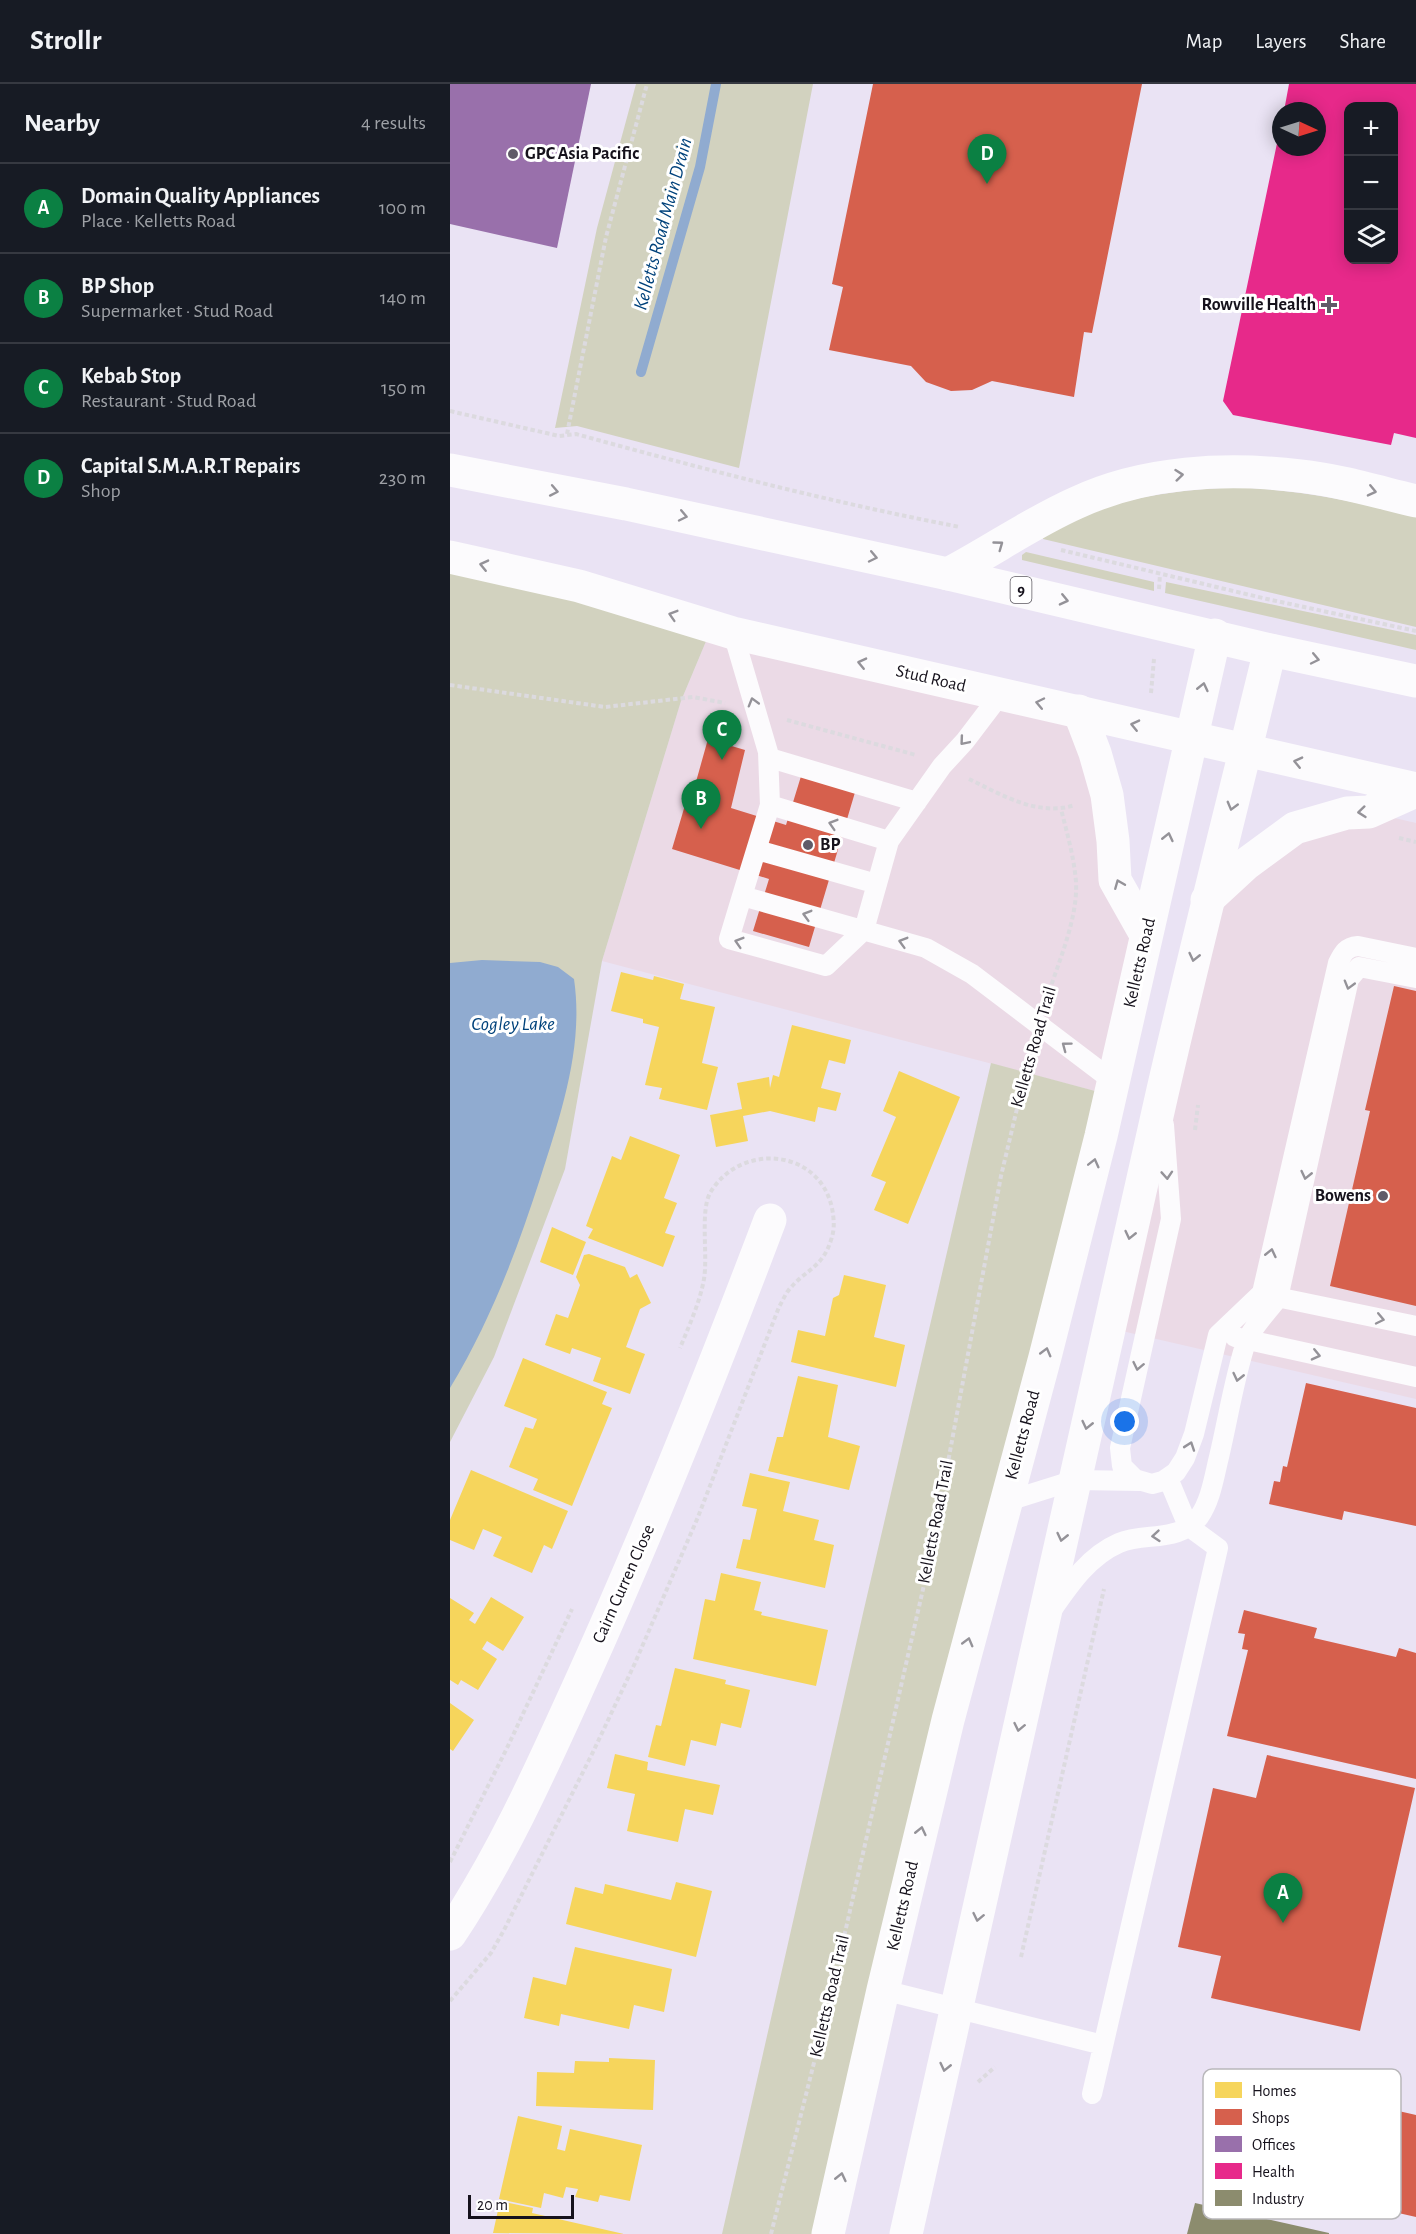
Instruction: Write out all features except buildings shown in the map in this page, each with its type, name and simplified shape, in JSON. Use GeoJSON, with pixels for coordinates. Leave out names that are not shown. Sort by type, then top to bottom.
{"type":"FeatureCollection","features":[{"type":"Feature","properties":{"kind":"main road","name":"9"},"geometry":{"type":"LineString","coordinates":[[450,470],[626,504],[948,574],[1270,650],[1416,681]]}},
{"type":"Feature","properties":{"kind":"main road"},"geometry":{"type":"LineString","coordinates":[[948,574],[989,553],[1010,537],[1076,503],[1099,493],[1173,476],[1263,472],[1302,476],[1416,501]]}},
{"type":"Feature","properties":{"kind":"main road","name":"Stud Road"},"geometry":{"type":"LineString","coordinates":[[450,557],[579,586],[733,633],[1246,749],[1416,790]]}},
{"type":"Feature","properties":{"kind":"main road","name":"Kelletts Road"},"geometry":{"type":"LineString","coordinates":[[828,2234],[883,1990],[948,1720],[1045,1357],[1113,1081],[1215,636]]}},
{"type":"Feature","properties":{"kind":"main road"},"geometry":{"type":"LineString","coordinates":[[906,2234],[958,2010],[1041,1627],[1207,900],[1270,650]]}},
{"type":"Feature","properties":{"kind":"main road"},"geometry":{"type":"LineString","coordinates":[[1079,711],[1095,753],[1107,795],[1115,880],[1146,936]]}},
{"type":"Feature","properties":{"kind":"main road"},"geometry":{"type":"LineString","coordinates":[[1207,900],[1246,864],[1295,828],[1347,813],[1369,812],[1416,790]]}},
{"type":"Feature","properties":{"kind":"main road","name":"Cairn Curren Close"},"geometry":{"type":"LineString","coordinates":[[450,1934],[475,1896],[543,1764],[630,1573],[699,1408],[770,1220]]}},
{"type":"Feature","properties":{"kind":"lane"},"geometry":{"type":"LineString","coordinates":[[733,633],[770,758],[770,805],[729,939],[826,966],[864,930],[890,840],[942,766],[965,741],[1000,695]]}},
{"type":"Feature","properties":{"kind":"lane"},"geometry":{"type":"LineString","coordinates":[[770,758],[917,802]]}},
{"type":"Feature","properties":{"kind":"lane"},"geometry":{"type":"LineString","coordinates":[[770,805],[890,840]]}},
{"type":"Feature","properties":{"kind":"lane"},"geometry":{"type":"LineString","coordinates":[[757,850],[877,884]]}},
{"type":"Feature","properties":{"kind":"lane"},"geometry":{"type":"LineString","coordinates":[[742,896],[926,948],[972,974],[1113,1081]]}},
{"type":"Feature","properties":{"kind":"lane"},"geometry":{"type":"LineString","coordinates":[[1005,1502],[1075,1480],[1140,1481],[1152,1484],[1176,1473],[1185,1458],[1194,1434],[1218,1335],[1270,1296],[1338,963],[1343,952],[1349,947],[1358,946],[1416,958]]}},
{"type":"Feature","properties":{"kind":"lane"},"geometry":{"type":"LineString","coordinates":[[1041,1627],[1067,1588],[1091,1561],[1118,1543],[1135,1538],[1173,1534],[1197,1520],[1204,1508],[1210,1493],[1247,1339],[1270,1296],[1349,979],[1359,967],[1416,978]]}},
{"type":"Feature","properties":{"kind":"lane"},"geometry":{"type":"LineString","coordinates":[[1140,1481],[1126,1472],[1122,1466],[1120,1448],[1171,1219],[1162,1096]]}},
{"type":"Feature","properties":{"kind":"lane"},"geometry":{"type":"LineString","coordinates":[[1270,1296],[1416,1326]]}},
{"type":"Feature","properties":{"kind":"lane"},"geometry":{"type":"LineString","coordinates":[[1218,1335],[1247,1339],[1416,1377]]}},
{"type":"Feature","properties":{"kind":"lane"},"geometry":{"type":"LineString","coordinates":[[1092,2094],[1218,1548],[1188,1526],[1168,1478]]}},
{"type":"Feature","properties":{"kind":"lane"},"geometry":{"type":"LineString","coordinates":[[883,1990],[1104,2045]]}},
{"type":"Feature","properties":{"kind":"path"},"geometry":{"type":"LineString","coordinates":[[567,434],[606,237],[647,84]]}},
{"type":"Feature","properties":{"kind":"path"},"geometry":{"type":"LineString","coordinates":[[450,411],[559,436],[576,434],[731,477],[866,509],[1010,537],[1160,574],[1416,631]]}},
{"type":"Feature","properties":{"kind":"path"},"geometry":{"type":"LineString","coordinates":[[1143,726],[1151,692],[1160,574]]}},
{"type":"Feature","properties":{"kind":"path"},"geometry":{"type":"LineString","coordinates":[[450,685],[605,707],[693,697],[756,711],[910,753],[1034,807],[1061,809],[1107,795]]}},
{"type":"Feature","properties":{"kind":"path","name":"Kelletts Road Trail"},"geometry":{"type":"LineString","coordinates":[[771,2234],[829,2003],[928,1566],[1001,1176],[1027,1062],[1071,923],[1076,884],[1073,859],[1061,809]]}},
{"type":"Feature","properties":{"kind":"path"},"geometry":{"type":"LineString","coordinates":[[1194,1138],[1198,1104]]}},
{"type":"Feature","properties":{"kind":"path"},"geometry":{"type":"LineString","coordinates":[[1021,1957],[1106,1580]]}},
{"type":"Feature","properties":{"kind":"shaded area"},"geometry":{"type":"Polygon","coordinates":[[[712,627],[1079,711],[1146,935],[1110,1095],[602,961],[681,701],[712,627]]]}},
{"type":"Feature","properties":{"kind":"shaded area"},"geometry":{"type":"Polygon","coordinates":[[[1369,812],[1416,823],[1416,1399],[1109,1328],[1207,900],[1246,864],[1369,812]]]}},
{"type":"Feature","properties":{"kind":"green space"},"geometry":{"type":"Polygon","coordinates":[[[636,84],[813,84],[739,468],[577,426],[555,428],[597,228],[636,84]]]}},
{"type":"Feature","properties":{"kind":"green space"},"geometry":{"type":"Polygon","coordinates":[[[1234,487],[1326,497],[1416,516],[1416,627],[1043,539],[1043,534],[1069,521],[1122,502],[1178,492],[1234,487]]]}},
{"type":"Feature","properties":{"kind":"green space"},"geometry":{"type":"Polygon","coordinates":[[[1026,552],[1154,582],[1154,591],[1022,560],[1022,555],[1026,552]]]}},
{"type":"Feature","properties":{"kind":"green space"},"geometry":{"type":"Polygon","coordinates":[[[450,557],[712,627],[681,701],[602,961],[565,1169],[494,1357],[450,1442],[450,557]]]}},
{"type":"Feature","properties":{"kind":"green space"},"geometry":{"type":"Polygon","coordinates":[[[1166,582],[1416,635],[1416,650],[1165,593],[1166,582]]]}},
{"type":"Feature","properties":{"kind":"green space"},"geometry":{"type":"Polygon","coordinates":[[[991,1063],[1110,1095],[828,2234],[722,2234],[864,1609],[991,1063]]]}},
{"type":"Feature","properties":{"kind":"water","name":"Cogley Lake"},"geometry":{"type":"Polygon","coordinates":[[[482,960],[540,962],[558,967],[574,979],[576,1030],[563,1105],[521,1234],[490,1312],[450,1388],[450,963],[482,960]]]}},
{"type":"Feature","properties":{"kind":"waterway","name":"Kelletts Road Main Drain"},"geometry":{"type":"LineString","coordinates":[[641,372],[700,167],[716,84]]}},
{"type":"Feature","properties":{"kind":"place","name":"GPC Asia Pacific"},"geometry":{"type":"Point","coordinates":[513,154]}},
{"type":"Feature","properties":{"kind":"place","name":"Capital S.M.A.R.T Repairs"},"geometry":{"type":"Point","coordinates":[987,184]}},
{"type":"Feature","properties":{"kind":"place","name":"Rowville Health"},"geometry":{"type":"Point","coordinates":[1329,305]}},
{"type":"Feature","properties":{"kind":"place","name":"Kebab Stop"},"geometry":{"type":"Point","coordinates":[722,760]}},
{"type":"Feature","properties":{"kind":"place","name":"BP Shop"},"geometry":{"type":"Point","coordinates":[701,829]}},
{"type":"Feature","properties":{"kind":"place","name":"BP"},"geometry":{"type":"Point","coordinates":[808,845]}},
{"type":"Feature","properties":{"kind":"place","name":"Bowens"},"geometry":{"type":"Point","coordinates":[1383,1196]}},
{"type":"Feature","properties":{"kind":"place","name":"Domain Quality Appliances"},"geometry":{"type":"Point","coordinates":[1283,1923]}}]}
